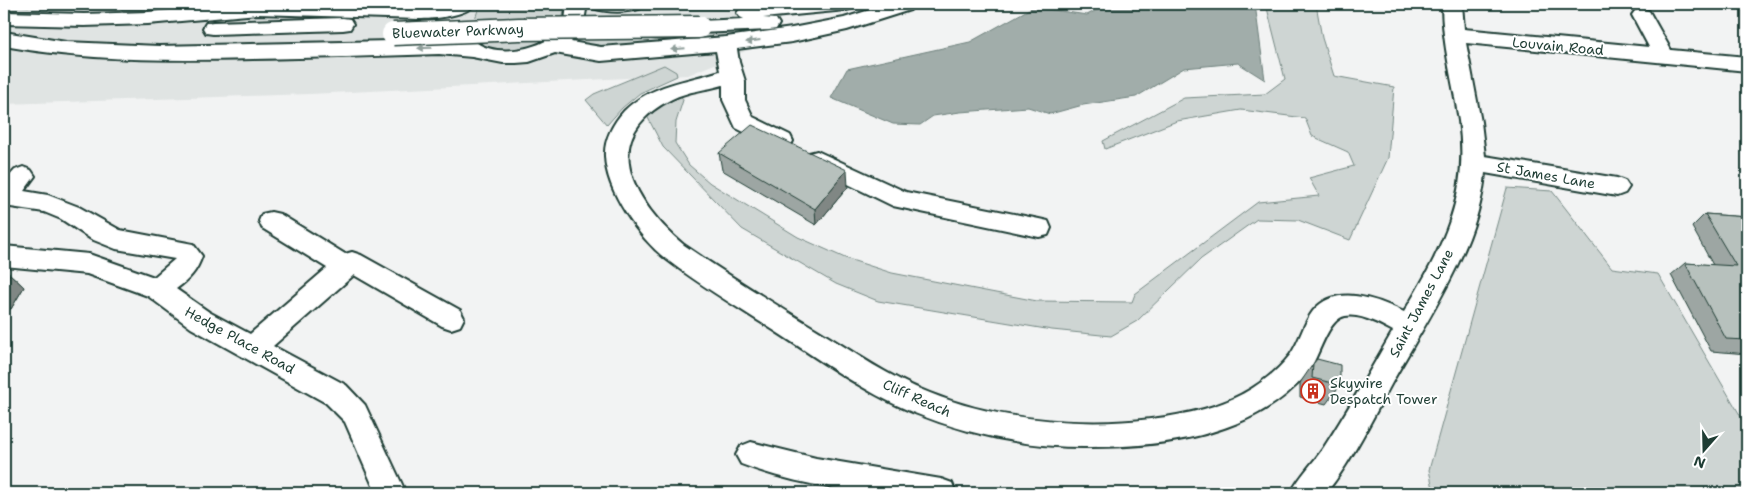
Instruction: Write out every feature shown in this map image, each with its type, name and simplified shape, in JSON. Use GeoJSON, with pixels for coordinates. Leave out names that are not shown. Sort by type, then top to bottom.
{"type":"FeatureCollection","features":[{"type":"Feature","properties":{"kind":"street"},"geometry":{"type":"LineString","coordinates":[[4,19],[84,20],[148,18],[258,8],[419,13],[438,12],[465,4]]}},
{"type":"Feature","properties":{"kind":"street"},"geometry":{"type":"LineString","coordinates":[[471,4],[465,12],[461,34],[465,45],[474,50]]}},
{"type":"Feature","properties":{"kind":"street"},"geometry":{"type":"LineString","coordinates":[[4,38],[40,46],[84,51],[158,53],[440,47],[474,50],[508,58],[533,54],[551,46],[571,30],[577,4]]}},
{"type":"Feature","properties":{"kind":"street"},"geometry":{"type":"LineString","coordinates":[[600,4],[613,6],[635,4]]}},
{"type":"Feature","properties":{"kind":"street","name":"Bluewater Parkway"},"geometry":{"type":"LineString","coordinates":[[693,21],[846,4]]}},
{"type":"Feature","properties":{"kind":"street","name":"Saint James Lane"},"geometry":{"type":"LineString","coordinates":[[1306,493],[1320,478],[1344,441],[1410,327],[1440,271],[1468,202],[1474,163],[1470,124],[1454,35],[1452,4]]}},
{"type":"Feature","properties":{"kind":"street"},"geometry":{"type":"LineString","coordinates":[[551,46],[601,54],[726,44],[792,36],[847,24],[907,5]]}},
{"type":"Feature","properties":{"kind":"street","name":"Bluewater Parkway"},"geometry":{"type":"LineString","coordinates":[[4,19],[58,27],[107,30],[519,29],[693,21],[802,22],[907,5]]}},
{"type":"Feature","properties":{"kind":"street"},"geometry":{"type":"LineString","coordinates":[[1642,15],[1662,55]]}},
{"type":"Feature","properties":{"kind":"street","name":"Bluewater Parkway"},"geometry":{"type":"LineString","coordinates":[[4,38],[60,43],[113,44],[395,28]]}},
{"type":"Feature","properties":{"kind":"street","name":"Louvain Road"},"geometry":{"type":"LineString","coordinates":[[1454,35],[1747,65]]}},
{"type":"Feature","properties":{"kind":"street"},"geometry":{"type":"LineString","coordinates":[[726,44],[732,75],[734,100],[744,122],[901,200],[1038,228]]}},
{"type":"Feature","properties":{"kind":"street","name":"Cliff Reach"},"geometry":{"type":"LineString","coordinates":[[732,75],[672,91],[649,103],[632,117],[620,133],[616,153],[617,168],[629,195],[653,231],[680,256],[858,369],[922,403],[976,421],[1034,431],[1119,433],[1176,427],[1231,413],[1265,394],[1296,367],[1322,320],[1329,312],[1343,307],[1361,307],[1384,314],[1410,327]]}},
{"type":"Feature","properties":{"kind":"street","name":"St James Lane"},"geometry":{"type":"LineString","coordinates":[[1474,163],[1617,187]]}},
{"type":"Feature","properties":{"kind":"street"},"geometry":{"type":"LineString","coordinates":[[23,176],[5,197],[48,204],[70,213],[100,232],[116,239],[184,251],[189,256],[188,264],[157,290]]}},
{"type":"Feature","properties":{"kind":"street"},"geometry":{"type":"LineString","coordinates":[[271,221],[346,267]]}},
{"type":"Feature","properties":{"kind":"street","name":"Hedge Place Road"},"geometry":{"type":"LineString","coordinates":[[4,256],[89,264],[157,290],[200,320],[336,394],[355,414],[391,493]]}},
{"type":"Feature","properties":{"kind":"street"},"geometry":{"type":"LineString","coordinates":[[251,349],[352,262],[450,318]]}},
{"type":"Feature","properties":{"kind":"street"},"geometry":{"type":"LineString","coordinates":[[751,455],[816,472],[941,493]]}},
{"type":"Feature","properties":{"kind":"shaded area"},"geometry":{"type":"Polygon","coordinates":[[[4,4],[769,4],[753,48],[688,75],[310,94],[4,104],[4,4]]]}},
{"type":"Feature","properties":{"kind":"shaded area"},"geometry":{"type":"Polygon","coordinates":[[[8,4],[200,4],[104,9],[32,7],[8,4]]]}},
{"type":"Feature","properties":{"kind":"shaded area"},"geometry":{"type":"Polygon","coordinates":[[[480,4],[564,4],[563,17],[557,28],[548,37],[536,44],[509,50],[496,49],[484,45],[475,38],[472,28],[480,4]]]}},
{"type":"Feature","properties":{"kind":"shaded area"},"geometry":{"type":"Polygon","coordinates":[[[799,4],[723,9],[643,10],[646,5],[799,4]]]}},
{"type":"Feature","properties":{"kind":"shaded area"},"geometry":{"type":"Polygon","coordinates":[[[1109,4],[1255,4],[1265,80],[1238,63],[1184,68],[1136,97],[1083,105],[1050,114],[1028,107],[960,112],[933,116],[920,125],[893,124],[831,98],[847,69],[970,42],[1033,7],[1087,15],[1109,4]]]}},
{"type":"Feature","properties":{"kind":"shaded area"},"geometry":{"type":"Polygon","coordinates":[[[1266,4],[1316,4],[1322,38],[1334,76],[1394,87],[1388,158],[1350,240],[1298,220],[1257,219],[1201,259],[1137,321],[1111,336],[1052,330],[878,301],[836,284],[742,229],[663,147],[646,114],[679,92],[683,100],[676,122],[675,143],[689,165],[710,183],[798,237],[845,258],[892,273],[1037,301],[1132,302],[1135,294],[1258,202],[1319,196],[1309,178],[1354,166],[1348,152],[1312,136],[1305,118],[1241,110],[1177,121],[1105,149],[1103,141],[1184,98],[1265,94],[1285,79],[1266,4]]]}},
{"type":"Feature","properties":{"kind":"shaded area"},"geometry":{"type":"Polygon","coordinates":[[[804,27],[663,47],[584,46],[583,34],[719,32],[804,27]]]}},
{"type":"Feature","properties":{"kind":"shaded area"},"geometry":{"type":"Polygon","coordinates":[[[664,65],[676,72],[677,76],[640,93],[622,108],[607,125],[586,100],[594,94],[664,65]]]}},
{"type":"Feature","properties":{"kind":"shaded area"},"geometry":{"type":"Polygon","coordinates":[[[1507,188],[1552,191],[1612,268],[1658,274],[1747,427],[1747,487],[1732,493],[1434,493],[1429,470],[1507,188]]]}},
{"type":"Feature","properties":{"kind":"building"},"geometry":{"type":"Polygon","coordinates":[[[752,125],[847,170],[815,209],[719,153],[752,125]]]}},
{"type":"Feature","properties":{"kind":"building"},"geometry":{"type":"Polygon","coordinates":[[[1705,214],[1747,217],[1747,340],[1726,339],[1685,263],[1736,266],[1705,214]]]}},
{"type":"Feature","properties":{"kind":"building"},"geometry":{"type":"Polygon","coordinates":[[[4,274],[10,274],[4,284],[4,274]]]}},
{"type":"Feature","properties":{"kind":"building"},"geometry":{"type":"Polygon","coordinates":[[[1317,359],[1340,365],[1340,385],[1312,378],[1313,364],[1317,359]]]}},
{"type":"Feature","properties":{"kind":"place","name":"Skywire Despatch Tower"},"geometry":{"type":"Point","coordinates":[1313,391]}}]}
